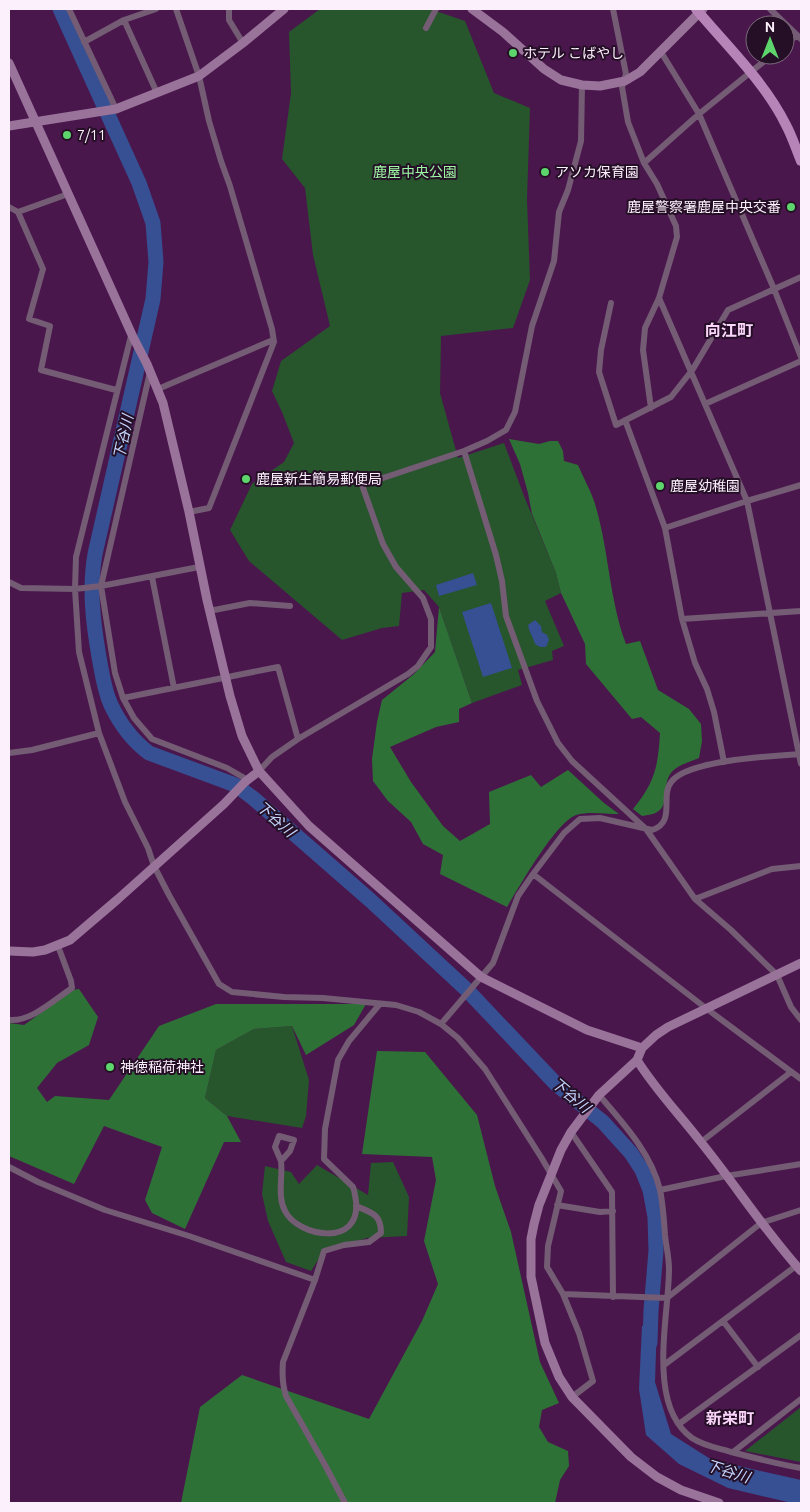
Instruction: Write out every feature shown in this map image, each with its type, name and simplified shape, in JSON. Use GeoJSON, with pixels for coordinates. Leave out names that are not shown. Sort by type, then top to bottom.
{"type":"FeatureCollection","features":[{"type":"Feature","properties":{"kind":"main road"},"geometry":{"type":"LineString","coordinates":[[699,10],[750,73],[786,125],[801,161]]}},
{"type":"Feature","properties":{"kind":"street"},"geometry":{"type":"LineString","coordinates":[[69,9],[116,109]]}},
{"type":"Feature","properties":{"kind":"street"},"geometry":{"type":"LineString","coordinates":[[84,42],[124,20],[156,9]]}},
{"type":"Feature","properties":{"kind":"street"},"geometry":{"type":"LineString","coordinates":[[176,9],[199,76],[209,121],[272,329],[273,340],[209,508],[189,512]]}},
{"type":"Feature","properties":{"kind":"street"},"geometry":{"type":"LineString","coordinates":[[229,9],[229,20],[243,43]]}},
{"type":"Feature","properties":{"kind":"street"},"geometry":{"type":"LineString","coordinates":[[9,126],[116,109],[199,76],[284,9]]}},
{"type":"Feature","properties":{"kind":"street"},"geometry":{"type":"LineString","coordinates":[[426,28],[436,9]]}},
{"type":"Feature","properties":{"kind":"street"},"geometry":{"type":"LineString","coordinates":[[472,9],[503,32],[544,69],[561,80],[582,85],[600,86],[625,81],[640,72],[699,10]]}},
{"type":"Feature","properties":{"kind":"street"},"geometry":{"type":"LineString","coordinates":[[613,9],[626,74],[622,87],[628,122],[644,164],[657,184],[676,226],[678,237],[659,298],[645,328],[643,350],[651,408]]}},
{"type":"Feature","properties":{"kind":"street"},"geometry":{"type":"LineString","coordinates":[[770,9],[799,37]]}},
{"type":"Feature","properties":{"kind":"street"},"geometry":{"type":"LineString","coordinates":[[124,20],[157,93]]}},
{"type":"Feature","properties":{"kind":"street"},"geometry":{"type":"LineString","coordinates":[[661,52],[700,114],[801,357]]}},
{"type":"Feature","properties":{"kind":"street"},"geometry":{"type":"LineString","coordinates":[[9,63],[164,403],[189,512],[199,568],[225,678],[242,736],[258,772],[309,826],[481,977],[587,1030],[642,1048]]}},
{"type":"Feature","properties":{"kind":"street"},"geometry":{"type":"LineString","coordinates":[[644,164],[700,114],[760,65]]}},
{"type":"Feature","properties":{"kind":"street"},"geometry":{"type":"LineString","coordinates":[[9,951],[33,952],[58,946],[70,940],[91,924],[224,804],[272,757],[408,674],[418,666],[431,647],[431,619],[422,598],[396,567],[383,544],[362,485],[464,451],[488,441],[506,430],[515,412],[532,326],[554,261],[559,212],[568,190],[581,142],[582,85]]}},
{"type":"Feature","properties":{"kind":"street"},"geometry":{"type":"LineString","coordinates":[[18,212],[68,194]]}},
{"type":"Feature","properties":{"kind":"street"},"geometry":{"type":"LineString","coordinates":[[9,207],[18,212],[43,269],[30,319],[50,326],[41,370],[116,390]]}},
{"type":"Feature","properties":{"kind":"street"},"geometry":{"type":"LineString","coordinates":[[612,303],[601,350],[599,372],[616,425],[671,397],[691,372],[728,310],[801,277]]}},
{"type":"Feature","properties":{"kind":"street"},"geometry":{"type":"LineString","coordinates":[[659,298],[747,501],[801,764]]}},
{"type":"Feature","properties":{"kind":"street"},"geometry":{"type":"LineString","coordinates":[[132,334],[116,390],[76,557],[74,589],[79,652],[99,733],[125,802],[148,848],[154,866],[168,895],[218,984],[232,992],[396,1005],[419,1012],[441,1024],[458,1038],[486,1069],[561,1191],[548,1246],[547,1266],[564,1294],[579,1332],[593,1382],[572,1397]]}},
{"type":"Feature","properties":{"kind":"street"},"geometry":{"type":"LineString","coordinates":[[158,389],[273,340]]}},
{"type":"Feature","properties":{"kind":"street"},"geometry":{"type":"LineString","coordinates":[[705,404],[801,361]]}},
{"type":"Feature","properties":{"kind":"street"},"geometry":{"type":"LineString","coordinates":[[149,367],[102,586],[115,673],[123,698],[134,718],[152,739],[227,768],[246,781]]}},
{"type":"Feature","properties":{"kind":"street"},"geometry":{"type":"LineString","coordinates":[[625,420],[665,528],[682,619],[695,663],[707,689],[714,712],[724,762]]}},
{"type":"Feature","properties":{"kind":"street"},"geometry":{"type":"LineString","coordinates":[[464,451],[496,555],[502,581],[506,616],[537,701],[558,743],[572,761],[646,829],[695,899],[731,930],[777,975],[791,1007],[801,1020]]}},
{"type":"Feature","properties":{"kind":"street"},"geometry":{"type":"LineString","coordinates":[[665,528],[801,485]]}},
{"type":"Feature","properties":{"kind":"street"},"geometry":{"type":"LineString","coordinates":[[9,582],[21,588],[74,589],[102,586],[199,568]]}},
{"type":"Feature","properties":{"kind":"street"},"geometry":{"type":"LineString","coordinates":[[152,577],[174,688]]}},
{"type":"Feature","properties":{"kind":"street"},"geometry":{"type":"LineString","coordinates":[[209,612],[250,603],[290,606]]}},
{"type":"Feature","properties":{"kind":"street"},"geometry":{"type":"LineString","coordinates":[[682,619],[801,611]]}},
{"type":"Feature","properties":{"kind":"street"},"geometry":{"type":"LineString","coordinates":[[123,698],[278,667],[298,740]]}},
{"type":"Feature","properties":{"kind":"street"},"geometry":{"type":"LineString","coordinates":[[9,753],[32,750],[99,733]]}},
{"type":"Feature","properties":{"kind":"street"},"geometry":{"type":"LineString","coordinates":[[441,1024],[494,963],[518,896],[532,874],[564,833],[580,819],[600,818],[646,829],[659,828],[666,818],[667,793],[670,782],[679,774],[687,770],[724,762],[800,754]]}},
{"type":"Feature","properties":{"kind":"street"},"geometry":{"type":"LineString","coordinates":[[695,899],[772,869],[801,866]]}},
{"type":"Feature","properties":{"kind":"street"},"geometry":{"type":"LineString","coordinates":[[532,874],[707,1010],[801,1080]]}},
{"type":"Feature","properties":{"kind":"street"},"geometry":{"type":"LineString","coordinates":[[9,1020],[19,1021],[43,1008],[72,988],[58,946]]}},
{"type":"Feature","properties":{"kind":"street"},"geometry":{"type":"LineString","coordinates":[[719,1503],[681,1490],[657,1477],[630,1457],[572,1397],[560,1378],[545,1343],[531,1277],[531,1239],[539,1204],[551,1173],[571,1132],[596,1099],[636,1060],[642,1048],[662,1031],[801,962]]}},
{"type":"Feature","properties":{"kind":"street"},"geometry":{"type":"LineString","coordinates":[[281,1161],[281,1194],[284,1210],[290,1218],[300,1226],[331,1234],[344,1231],[351,1226],[356,1215],[355,1192],[353,1187],[324,1160],[325,1129],[338,1060],[349,1041],[378,1004]]}},
{"type":"Feature","properties":{"kind":"street"},"geometry":{"type":"LineString","coordinates":[[636,1060],[701,1142],[761,1223],[799,1268],[723,1321],[664,1366]]}},
{"type":"Feature","properties":{"kind":"street"},"geometry":{"type":"LineString","coordinates":[[701,1142],[791,1072]]}},
{"type":"Feature","properties":{"kind":"street"},"geometry":{"type":"LineString","coordinates":[[596,1099],[631,1132],[647,1159],[660,1190],[669,1268],[664,1325],[664,1366],[670,1410],[692,1438],[707,1446],[772,1463],[801,1468]]}},
{"type":"Feature","properties":{"kind":"street"},"geometry":{"type":"LineString","coordinates":[[571,1132],[612,1192],[613,1297]]}},
{"type":"Feature","properties":{"kind":"street"},"geometry":{"type":"LineString","coordinates":[[660,1190],[726,1176],[801,1164]]}},
{"type":"Feature","properties":{"kind":"street"},"geometry":{"type":"LineString","coordinates":[[9,1168],[105,1210],[189,1236],[315,1280]]}},
{"type":"Feature","properties":{"kind":"street"},"geometry":{"type":"LineString","coordinates":[[557,1205],[600,1212],[612,1211]]}},
{"type":"Feature","properties":{"kind":"street"},"geometry":{"type":"LineString","coordinates":[[345,1503],[326,1465],[286,1396],[282,1383],[283,1362],[315,1280],[324,1251],[344,1245],[369,1242],[381,1233],[381,1224],[378,1217],[356,1206]]}},
{"type":"Feature","properties":{"kind":"street"},"geometry":{"type":"LineString","coordinates":[[564,1294],[667,1298],[761,1223],[801,1210]]}},
{"type":"Feature","properties":{"kind":"street"},"geometry":{"type":"LineString","coordinates":[[723,1321],[758,1367]]}},
{"type":"Feature","properties":{"kind":"street"},"geometry":{"type":"LineString","coordinates":[[680,1424],[801,1335]]}},
{"type":"Feature","properties":{"kind":"street"},"geometry":{"type":"LineString","coordinates":[[733,1452],[801,1399]]}},
{"type":"Feature","properties":{"kind":"green space","name":"鹿屋中央公園"},"geometry":{"type":"Polygon","coordinates":[[[320,9],[430,9],[465,21],[494,93],[530,108],[527,199],[530,280],[513,328],[441,336],[440,393],[458,458],[504,443],[556,573],[561,593],[545,601],[564,646],[552,651],[553,660],[518,670],[522,685],[472,703],[439,607],[424,590],[402,593],[399,626],[382,628],[342,640],[249,561],[230,530],[252,484],[284,462],[294,443],[272,391],[281,361],[330,326],[313,255],[305,188],[282,159],[291,93],[289,32],[320,9]]]}},
{"type":"Feature","properties":{"kind":"green space"},"geometry":{"type":"Polygon","coordinates":[[[509,439],[539,444],[558,441],[563,451],[564,461],[578,465],[595,504],[600,521],[612,592],[626,644],[640,641],[658,690],[689,709],[701,724],[702,741],[699,758],[682,765],[672,772],[667,780],[663,805],[654,814],[642,816],[633,809],[646,791],[654,774],[660,733],[641,717],[632,719],[586,664],[585,644],[561,593],[556,573],[532,514],[520,464],[509,439]]]}},
{"type":"Feature","properties":{"kind":"green space"},"geometry":{"type":"Polygon","coordinates":[[[439,607],[472,703],[459,709],[459,722],[436,727],[390,747],[411,782],[443,826],[460,841],[490,824],[489,792],[531,775],[541,787],[568,770],[619,814],[586,813],[576,815],[568,820],[538,856],[507,907],[440,874],[443,855],[423,844],[411,822],[388,801],[373,781],[372,759],[382,700],[414,674],[435,652],[439,607]]]}},
{"type":"Feature","properties":{"kind":"green space"},"geometry":{"type":"Polygon","coordinates":[[[79,989],[98,1017],[89,1045],[57,1063],[37,1088],[47,1102],[55,1096],[109,1100],[159,1026],[216,1004],[366,1004],[354,1025],[306,1055],[292,1026],[254,1029],[216,1050],[205,1098],[227,1116],[241,1142],[224,1142],[185,1229],[152,1213],[145,1200],[162,1147],[104,1126],[74,1184],[9,1156],[9,1023],[24,1025],[73,990],[79,989]]]}},
{"type":"Feature","properties":{"kind":"green space"},"geometry":{"type":"Polygon","coordinates":[[[292,1026],[309,1080],[306,1116],[302,1128],[227,1116],[205,1098],[216,1050],[254,1029],[292,1026]]]}},
{"type":"Feature","properties":{"kind":"green space"},"geometry":{"type":"Polygon","coordinates":[[[377,1051],[425,1052],[477,1115],[495,1186],[511,1232],[540,1362],[559,1403],[542,1410],[539,1427],[548,1442],[568,1451],[569,1466],[560,1480],[555,1503],[181,1503],[200,1407],[242,1375],[369,1419],[422,1321],[438,1284],[424,1241],[436,1180],[432,1157],[362,1154],[377,1051]]]}},
{"type":"Feature","properties":{"kind":"green space"},"geometry":{"type":"Polygon","coordinates":[[[393,1162],[409,1197],[407,1236],[367,1238],[324,1251],[311,1271],[286,1262],[268,1221],[262,1194],[265,1166],[291,1172],[299,1184],[317,1165],[368,1195],[371,1163],[393,1162]]]}},
{"type":"Feature","properties":{"kind":"green space"},"geometry":{"type":"Polygon","coordinates":[[[801,1407],[801,1462],[745,1451],[801,1407]]]}},
{"type":"Feature","properties":{"kind":"water"},"geometry":{"type":"Polygon","coordinates":[[[473,573],[477,585],[439,596],[436,585],[473,573]]]}},
{"type":"Feature","properties":{"kind":"water"},"geometry":{"type":"Polygon","coordinates":[[[491,603],[512,668],[483,677],[462,612],[491,603]]]}},
{"type":"Feature","properties":{"kind":"water"},"geometry":{"type":"Polygon","coordinates":[[[535,620],[541,626],[542,632],[547,635],[549,640],[546,647],[540,647],[535,644],[530,632],[528,625],[535,620]]]}},
{"type":"Feature","properties":{"kind":"water"},"geometry":{"type":"Polygon","coordinates":[[[657,1322],[655,1382],[671,1434],[712,1460],[801,1480],[801,1503],[792,1503],[728,1488],[679,1464],[646,1435],[639,1389],[642,1326],[657,1322]]]}},
{"type":"Feature","properties":{"kind":"waterway","name":"下谷川"},"geometry":{"type":"LineString","coordinates":[[60,9],[139,183],[153,223],[156,262],[153,299],[93,567],[92,593],[95,631],[104,681],[111,705],[127,732],[149,753],[237,786],[253,798],[370,900],[467,990],[557,1085],[603,1122],[631,1153],[642,1170],[650,1190],[655,1217],[656,1251],[650,1343]]}},
{"type":"Feature","properties":{"kind":"place","name":"ホテル こばやし"},"geometry":{"type":"Point","coordinates":[513,53]}},
{"type":"Feature","properties":{"kind":"place","name":"7/11"},"geometry":{"type":"Point","coordinates":[67,135]}},
{"type":"Feature","properties":{"kind":"place","name":"アソカ保育園"},"geometry":{"type":"Point","coordinates":[545,172]}},
{"type":"Feature","properties":{"kind":"place","name":"鹿屋警察署鹿屋中央交番"},"geometry":{"type":"Point","coordinates":[791,207]}},
{"type":"Feature","properties":{"kind":"place","name":"鹿屋新生簡易郵便局"},"geometry":{"type":"Point","coordinates":[246,479]}},
{"type":"Feature","properties":{"kind":"place","name":"鹿屋幼稚園"},"geometry":{"type":"Point","coordinates":[660,486]}},
{"type":"Feature","properties":{"kind":"place","name":"神徳稲荷神社"},"geometry":{"type":"Point","coordinates":[110,1067]}},
{"type":"Feature","properties":{"kind":"district","name":"向江町"},"geometry":{"type":"Point","coordinates":[729,330]}},
{"type":"Feature","properties":{"kind":"district","name":"新栄町"},"geometry":{"type":"Point","coordinates":[730,1418]}}]}
